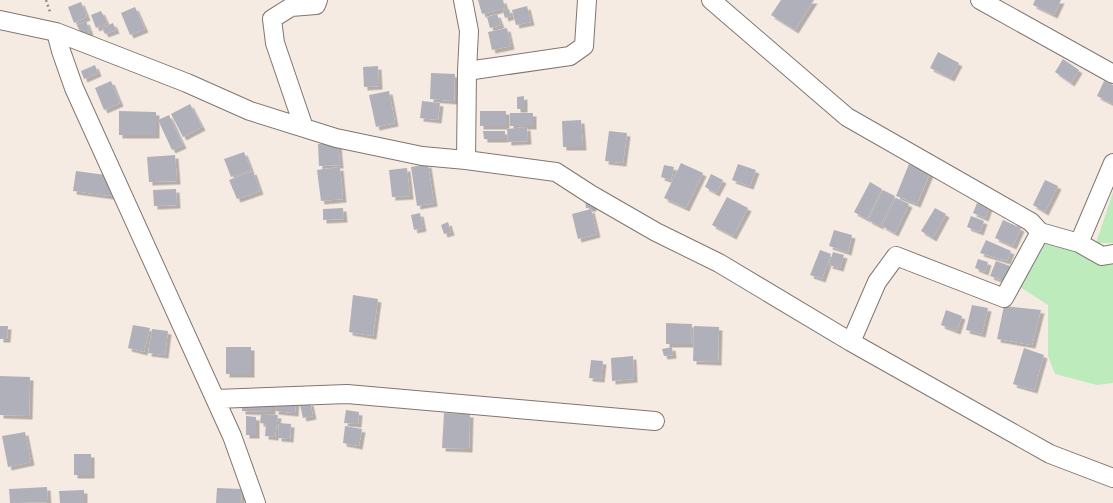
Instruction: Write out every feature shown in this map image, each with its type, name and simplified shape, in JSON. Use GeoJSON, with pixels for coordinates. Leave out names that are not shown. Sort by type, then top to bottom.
{"type":"FeatureCollection","features":[{"type":"Feature","properties":{"kind":"street"},"geometry":{"type":"LineString","coordinates":[[304,128],[275,43],[272,19],[291,7],[316,4],[318,0]]}},
{"type":"Feature","properties":{"kind":"street"},"geometry":{"type":"LineString","coordinates":[[463,0],[469,31],[466,160]]}},
{"type":"Feature","properties":{"kind":"street"},"geometry":{"type":"LineString","coordinates":[[467,71],[570,56],[584,46],[587,0]]}},
{"type":"Feature","properties":{"kind":"street"},"geometry":{"type":"LineString","coordinates":[[980,0],[1113,74]]}},
{"type":"Feature","properties":{"kind":"street"},"geometry":{"type":"LineString","coordinates":[[713,1],[847,117],[1031,222],[1040,232],[1079,243],[1102,256],[1113,254]]}},
{"type":"Feature","properties":{"kind":"street"},"geometry":{"type":"LineString","coordinates":[[0,20],[56,32],[187,84],[250,111],[336,138],[422,156],[466,160],[556,172],[590,194],[650,228],[719,263],[851,342],[1050,454],[1113,478]]}},
{"type":"Feature","properties":{"kind":"street"},"geometry":{"type":"LineString","coordinates":[[56,32],[74,88],[232,436],[256,503]]}},
{"type":"Feature","properties":{"kind":"street"},"geometry":{"type":"LineString","coordinates":[[1079,243],[1113,163]]}},
{"type":"Feature","properties":{"kind":"street"},"geometry":{"type":"LineString","coordinates":[[851,342],[877,282],[896,256],[1004,298],[1040,232]]}},
{"type":"Feature","properties":{"kind":"street"},"geometry":{"type":"LineString","coordinates":[[216,400],[347,394],[655,421]]}},
{"type":"Feature","properties":{"kind":"green space"},"geometry":{"type":"Polygon","coordinates":[[[1113,192],[1113,243],[1096,243],[1113,192]]]}},
{"type":"Feature","properties":{"kind":"green space"},"geometry":{"type":"Polygon","coordinates":[[[1042,240],[1113,261],[1113,383],[1097,385],[1055,374],[1048,356],[1048,305],[1020,287],[1042,240]]]}},
{"type":"Feature","properties":{"kind":"building"},"geometry":{"type":"Polygon","coordinates":[[[478,0],[503,0],[505,8],[482,14],[478,0]]]}},
{"type":"Feature","properties":{"kind":"building"},"geometry":{"type":"Polygon","coordinates":[[[781,0],[814,0],[795,30],[771,15],[781,0]]]}},
{"type":"Feature","properties":{"kind":"building"},"geometry":{"type":"Polygon","coordinates":[[[1035,0],[1061,0],[1054,15],[1033,5],[1035,0]]]}},
{"type":"Feature","properties":{"kind":"building"},"geometry":{"type":"Polygon","coordinates":[[[81,2],[87,17],[74,23],[68,7],[81,2]]]}},
{"type":"Feature","properties":{"kind":"building"},"geometry":{"type":"Polygon","coordinates":[[[527,6],[531,22],[516,25],[512,10],[527,6]]]}},
{"type":"Feature","properties":{"kind":"building"},"geometry":{"type":"Polygon","coordinates":[[[135,7],[145,29],[130,35],[121,13],[135,7]]]}},
{"type":"Feature","properties":{"kind":"building"},"geometry":{"type":"Polygon","coordinates":[[[509,9],[511,16],[505,18],[503,11],[509,9]]]}},
{"type":"Feature","properties":{"kind":"building"},"geometry":{"type":"Polygon","coordinates":[[[101,11],[107,23],[96,28],[91,15],[101,11]]]}},
{"type":"Feature","properties":{"kind":"building"},"geometry":{"type":"Polygon","coordinates":[[[497,14],[501,25],[490,28],[487,17],[497,14]]]}},
{"type":"Feature","properties":{"kind":"building"},"geometry":{"type":"Polygon","coordinates":[[[86,21],[90,32],[82,36],[77,25],[86,21]]]}},
{"type":"Feature","properties":{"kind":"building"},"geometry":{"type":"Polygon","coordinates":[[[113,23],[116,30],[105,34],[102,28],[113,23]]]}},
{"type":"Feature","properties":{"kind":"building"},"geometry":{"type":"Polygon","coordinates":[[[507,28],[511,46],[492,50],[488,32],[507,28]]]}},
{"type":"Feature","properties":{"kind":"building"},"geometry":{"type":"Polygon","coordinates":[[[938,52],[959,63],[951,78],[930,68],[938,52]]]}},
{"type":"Feature","properties":{"kind":"building"},"geometry":{"type":"Polygon","coordinates":[[[1063,59],[1079,70],[1071,83],[1055,72],[1063,59]]]}},
{"type":"Feature","properties":{"kind":"building"},"geometry":{"type":"Polygon","coordinates":[[[95,65],[98,73],[84,79],[81,71],[95,65]]]}},
{"type":"Feature","properties":{"kind":"building"},"geometry":{"type":"Polygon","coordinates":[[[378,66],[379,86],[364,87],[363,67],[378,66]]]}},
{"type":"Feature","properties":{"kind":"building"},"geometry":{"type":"Polygon","coordinates":[[[431,73],[455,74],[454,101],[430,99],[431,73]]]}},
{"type":"Feature","properties":{"kind":"building"},"geometry":{"type":"Polygon","coordinates":[[[111,81],[120,103],[104,110],[95,88],[111,81]]]}},
{"type":"Feature","properties":{"kind":"building"},"geometry":{"type":"Polygon","coordinates":[[[1104,81],[1113,85],[1113,104],[1097,96],[1104,81]]]}},
{"type":"Feature","properties":{"kind":"building"},"geometry":{"type":"Polygon","coordinates":[[[389,91],[395,123],[376,127],[369,95],[389,91]]]}},
{"type":"Feature","properties":{"kind":"building"},"geometry":{"type":"Polygon","coordinates":[[[524,96],[524,109],[517,109],[517,97],[524,96]]]}},
{"type":"Feature","properties":{"kind":"building"},"geometry":{"type":"Polygon","coordinates":[[[422,101],[440,103],[438,120],[420,118],[422,101]]]}},
{"type":"Feature","properties":{"kind":"building"},"geometry":{"type":"Polygon","coordinates":[[[190,104],[202,127],[183,137],[171,114],[190,104]]]}},
{"type":"Feature","properties":{"kind":"building"},"geometry":{"type":"Polygon","coordinates":[[[119,111],[156,112],[156,135],[119,135],[119,111]]]}},
{"type":"Feature","properties":{"kind":"building"},"geometry":{"type":"Polygon","coordinates":[[[480,111],[506,111],[506,126],[480,126],[480,111]]]}},
{"type":"Feature","properties":{"kind":"building"},"geometry":{"type":"Polygon","coordinates":[[[510,113],[533,113],[533,126],[510,126],[510,113]]]}},
{"type":"Feature","properties":{"kind":"building"},"geometry":{"type":"Polygon","coordinates":[[[169,115],[183,145],[172,150],[158,120],[169,115]]]}},
{"type":"Feature","properties":{"kind":"building"},"geometry":{"type":"Polygon","coordinates":[[[581,120],[583,147],[563,147],[562,121],[581,120]]]}},
{"type":"Feature","properties":{"kind":"building"},"geometry":{"type":"Polygon","coordinates":[[[527,127],[528,141],[508,142],[507,129],[527,127]]]}},
{"type":"Feature","properties":{"kind":"building"},"geometry":{"type":"Polygon","coordinates":[[[483,131],[505,131],[505,139],[484,139],[483,131]]]}},
{"type":"Feature","properties":{"kind":"building"},"geometry":{"type":"Polygon","coordinates":[[[609,131],[627,133],[623,163],[605,161],[609,131]]]}},
{"type":"Feature","properties":{"kind":"building"},"geometry":{"type":"Polygon","coordinates":[[[338,143],[340,165],[319,166],[318,144],[338,143]]]}},
{"type":"Feature","properties":{"kind":"building"},"geometry":{"type":"Polygon","coordinates":[[[244,152],[251,170],[231,177],[224,159],[244,152]]]}},
{"type":"Feature","properties":{"kind":"building"},"geometry":{"type":"Polygon","coordinates":[[[175,155],[177,181],[149,182],[147,157],[175,155]]]}},
{"type":"Feature","properties":{"kind":"building"},"geometry":{"type":"Polygon","coordinates":[[[681,163],[703,173],[686,208],[664,198],[681,163]]]}},
{"type":"Feature","properties":{"kind":"building"},"geometry":{"type":"Polygon","coordinates":[[[428,164],[434,203],[417,206],[411,167],[428,164]]]}},
{"type":"Feature","properties":{"kind":"building"},"geometry":{"type":"Polygon","coordinates":[[[738,164],[756,170],[750,186],[732,180],[738,164]]]}},
{"type":"Feature","properties":{"kind":"building"},"geometry":{"type":"Polygon","coordinates":[[[909,164],[930,173],[917,204],[896,196],[909,164]]]}},
{"type":"Feature","properties":{"kind":"building"},"geometry":{"type":"Polygon","coordinates":[[[664,165],[674,167],[671,180],[661,177],[664,165]]]}},
{"type":"Feature","properties":{"kind":"building"},"geometry":{"type":"Polygon","coordinates":[[[340,167],[343,199],[321,201],[317,170],[340,167]]]}},
{"type":"Feature","properties":{"kind":"building"},"geometry":{"type":"Polygon","coordinates":[[[407,168],[410,196],[392,197],[389,170],[407,168]]]}},
{"type":"Feature","properties":{"kind":"building"},"geometry":{"type":"Polygon","coordinates":[[[76,171],[113,176],[111,196],[73,191],[76,171]]]}},
{"type":"Feature","properties":{"kind":"building"},"geometry":{"type":"Polygon","coordinates":[[[253,171],[260,191],[237,199],[229,180],[253,171]]]}},
{"type":"Feature","properties":{"kind":"building"},"geometry":{"type":"Polygon","coordinates":[[[711,174],[723,180],[716,193],[705,187],[711,174]]]}},
{"type":"Feature","properties":{"kind":"building"},"geometry":{"type":"Polygon","coordinates":[[[1045,180],[1058,186],[1045,212],[1033,205],[1045,180]]]}},
{"type":"Feature","properties":{"kind":"building"},"geometry":{"type":"Polygon","coordinates":[[[870,182],[882,189],[867,219],[854,212],[870,182]]]}},
{"type":"Feature","properties":{"kind":"building"},"geometry":{"type":"Polygon","coordinates":[[[176,189],[177,205],[154,206],[153,190],[176,189]]]}},
{"type":"Feature","properties":{"kind":"building"},"geometry":{"type":"Polygon","coordinates":[[[883,190],[895,196],[880,226],[868,220],[883,190]]]}},
{"type":"Feature","properties":{"kind":"building"},"geometry":{"type":"Polygon","coordinates":[[[727,197],[748,208],[733,236],[712,225],[727,197]]]}},
{"type":"Feature","properties":{"kind":"building"},"geometry":{"type":"Polygon","coordinates":[[[896,198],[909,204],[895,233],[882,226],[896,198]]]}},
{"type":"Feature","properties":{"kind":"building"},"geometry":{"type":"Polygon","coordinates":[[[585,199],[593,199],[593,208],[586,208],[585,199]]]}},
{"type":"Feature","properties":{"kind":"building"},"geometry":{"type":"Polygon","coordinates":[[[977,203],[989,207],[985,218],[973,213],[977,203]]]}},
{"type":"Feature","properties":{"kind":"building"},"geometry":{"type":"Polygon","coordinates":[[[343,208],[344,219],[323,220],[323,209],[343,208]]]}},
{"type":"Feature","properties":{"kind":"building"},"geometry":{"type":"Polygon","coordinates":[[[935,208],[946,214],[933,238],[921,231],[935,208]]]}},
{"type":"Feature","properties":{"kind":"building"},"geometry":{"type":"Polygon","coordinates":[[[591,209],[597,234],[578,239],[572,214],[591,209]]]}},
{"type":"Feature","properties":{"kind":"building"},"geometry":{"type":"Polygon","coordinates":[[[420,213],[423,228],[414,230],[411,215],[420,213]]]}},
{"type":"Feature","properties":{"kind":"building"},"geometry":{"type":"Polygon","coordinates":[[[971,216],[984,221],[980,232],[967,227],[971,216]]]}},
{"type":"Feature","properties":{"kind":"building"},"geometry":{"type":"Polygon","coordinates":[[[1003,220],[1021,228],[1013,246],[995,238],[1003,220]]]}},
{"type":"Feature","properties":{"kind":"building"},"geometry":{"type":"Polygon","coordinates":[[[448,222],[451,232],[444,234],[441,225],[448,222]]]}},
{"type":"Feature","properties":{"kind":"building"},"geometry":{"type":"Polygon","coordinates":[[[834,230],[852,235],[848,252],[829,246],[834,230]]]}},
{"type":"Feature","properties":{"kind":"building"},"geometry":{"type":"Polygon","coordinates":[[[986,240],[1011,251],[1007,261],[980,253],[986,240]]]}},
{"type":"Feature","properties":{"kind":"building"},"geometry":{"type":"Polygon","coordinates":[[[820,250],[831,254],[822,279],[810,275],[820,250]]]}},
{"type":"Feature","properties":{"kind":"building"},"geometry":{"type":"Polygon","coordinates":[[[833,252],[844,255],[840,268],[829,265],[833,252]]]}},
{"type":"Feature","properties":{"kind":"building"},"geometry":{"type":"Polygon","coordinates":[[[978,259],[988,262],[985,272],[975,268],[978,259]]]}},
{"type":"Feature","properties":{"kind":"building"},"geometry":{"type":"Polygon","coordinates":[[[996,261],[1010,266],[1004,281],[990,276],[996,261]]]}},
{"type":"Feature","properties":{"kind":"building"},"geometry":{"type":"Polygon","coordinates":[[[353,295],[378,299],[373,336],[349,332],[353,295]]]}},
{"type":"Feature","properties":{"kind":"building"},"geometry":{"type":"Polygon","coordinates":[[[972,305],[988,308],[982,334],[966,330],[972,305]]]}},
{"type":"Feature","properties":{"kind":"building"},"geometry":{"type":"Polygon","coordinates":[[[1004,306],[1041,310],[1032,345],[997,339],[1004,306]]]}},
{"type":"Feature","properties":{"kind":"building"},"geometry":{"type":"Polygon","coordinates":[[[946,310],[962,316],[957,331],[941,325],[946,310]]]}},
{"type":"Feature","properties":{"kind":"building"},"geometry":{"type":"Polygon","coordinates":[[[666,323],[692,324],[691,344],[666,344],[666,323]]]}},
{"type":"Feature","properties":{"kind":"building"},"geometry":{"type":"Polygon","coordinates":[[[133,325],[150,328],[144,352],[128,348],[133,325]]]}},
{"type":"Feature","properties":{"kind":"building"},"geometry":{"type":"Polygon","coordinates":[[[0,326],[8,326],[7,339],[0,339],[0,326]]]}},
{"type":"Feature","properties":{"kind":"building"},"geometry":{"type":"Polygon","coordinates":[[[694,326],[719,327],[718,362],[693,361],[694,326]]]}},
{"type":"Feature","properties":{"kind":"building"},"geometry":{"type":"Polygon","coordinates":[[[152,329],[168,331],[165,355],[148,353],[152,329]]]}},
{"type":"Feature","properties":{"kind":"building"},"geometry":{"type":"Polygon","coordinates":[[[226,347],[251,347],[251,374],[226,374],[226,347]]]}},
{"type":"Feature","properties":{"kind":"building"},"geometry":{"type":"Polygon","coordinates":[[[672,347],[673,355],[664,356],[662,349],[672,347]]]}},
{"type":"Feature","properties":{"kind":"building"},"geometry":{"type":"Polygon","coordinates":[[[1024,348],[1044,355],[1034,390],[1013,384],[1024,348]]]}},
{"type":"Feature","properties":{"kind":"building"},"geometry":{"type":"Polygon","coordinates":[[[633,356],[634,379],[612,381],[611,358],[633,356]]]}},
{"type":"Feature","properties":{"kind":"building"},"geometry":{"type":"Polygon","coordinates":[[[591,360],[603,361],[601,379],[589,378],[591,360]]]}},
{"type":"Feature","properties":{"kind":"building"},"geometry":{"type":"Polygon","coordinates":[[[0,376],[30,377],[29,416],[0,415],[0,376]]]}},
{"type":"Feature","properties":{"kind":"building"},"geometry":{"type":"Polygon","coordinates":[[[276,398],[296,400],[295,413],[275,411],[276,398]]]}},
{"type":"Feature","properties":{"kind":"building"},"geometry":{"type":"Polygon","coordinates":[[[242,399],[272,401],[272,412],[242,411],[242,399]]]}},
{"type":"Feature","properties":{"kind":"building"},"geometry":{"type":"Polygon","coordinates":[[[310,402],[313,416],[303,418],[300,405],[310,402]]]}},
{"type":"Feature","properties":{"kind":"building"},"geometry":{"type":"Polygon","coordinates":[[[346,410],[359,412],[358,424],[344,423],[346,410]]]}},
{"type":"Feature","properties":{"kind":"building"},"geometry":{"type":"Polygon","coordinates":[[[444,413],[470,414],[469,449],[442,448],[444,413]]]}},
{"type":"Feature","properties":{"kind":"building"},"geometry":{"type":"Polygon","coordinates":[[[261,414],[278,415],[275,437],[265,436],[266,424],[260,423],[261,414]]]}},
{"type":"Feature","properties":{"kind":"building"},"geometry":{"type":"Polygon","coordinates":[[[246,416],[256,417],[256,435],[246,435],[246,416]]]}},
{"type":"Feature","properties":{"kind":"building"},"geometry":{"type":"Polygon","coordinates":[[[279,423],[291,424],[290,439],[278,438],[279,423]]]}},
{"type":"Feature","properties":{"kind":"building"},"geometry":{"type":"Polygon","coordinates":[[[345,426],[362,429],[359,446],[343,443],[345,426]]]}},
{"type":"Feature","properties":{"kind":"building"},"geometry":{"type":"Polygon","coordinates":[[[25,432],[31,462],[8,467],[2,436],[25,432]]]}},
{"type":"Feature","properties":{"kind":"building"},"geometry":{"type":"Polygon","coordinates":[[[74,454],[91,454],[91,475],[74,475],[74,454]]]}},
{"type":"Feature","properties":{"kind":"building"},"geometry":{"type":"Polygon","coordinates":[[[47,487],[48,502],[10,503],[9,489],[47,487]]]}},
{"type":"Feature","properties":{"kind":"building"},"geometry":{"type":"Polygon","coordinates":[[[217,488],[242,489],[241,503],[216,503],[217,488]]]}},
{"type":"Feature","properties":{"kind":"building"},"geometry":{"type":"Polygon","coordinates":[[[84,490],[84,503],[60,503],[59,491],[84,490]]]}}]}
